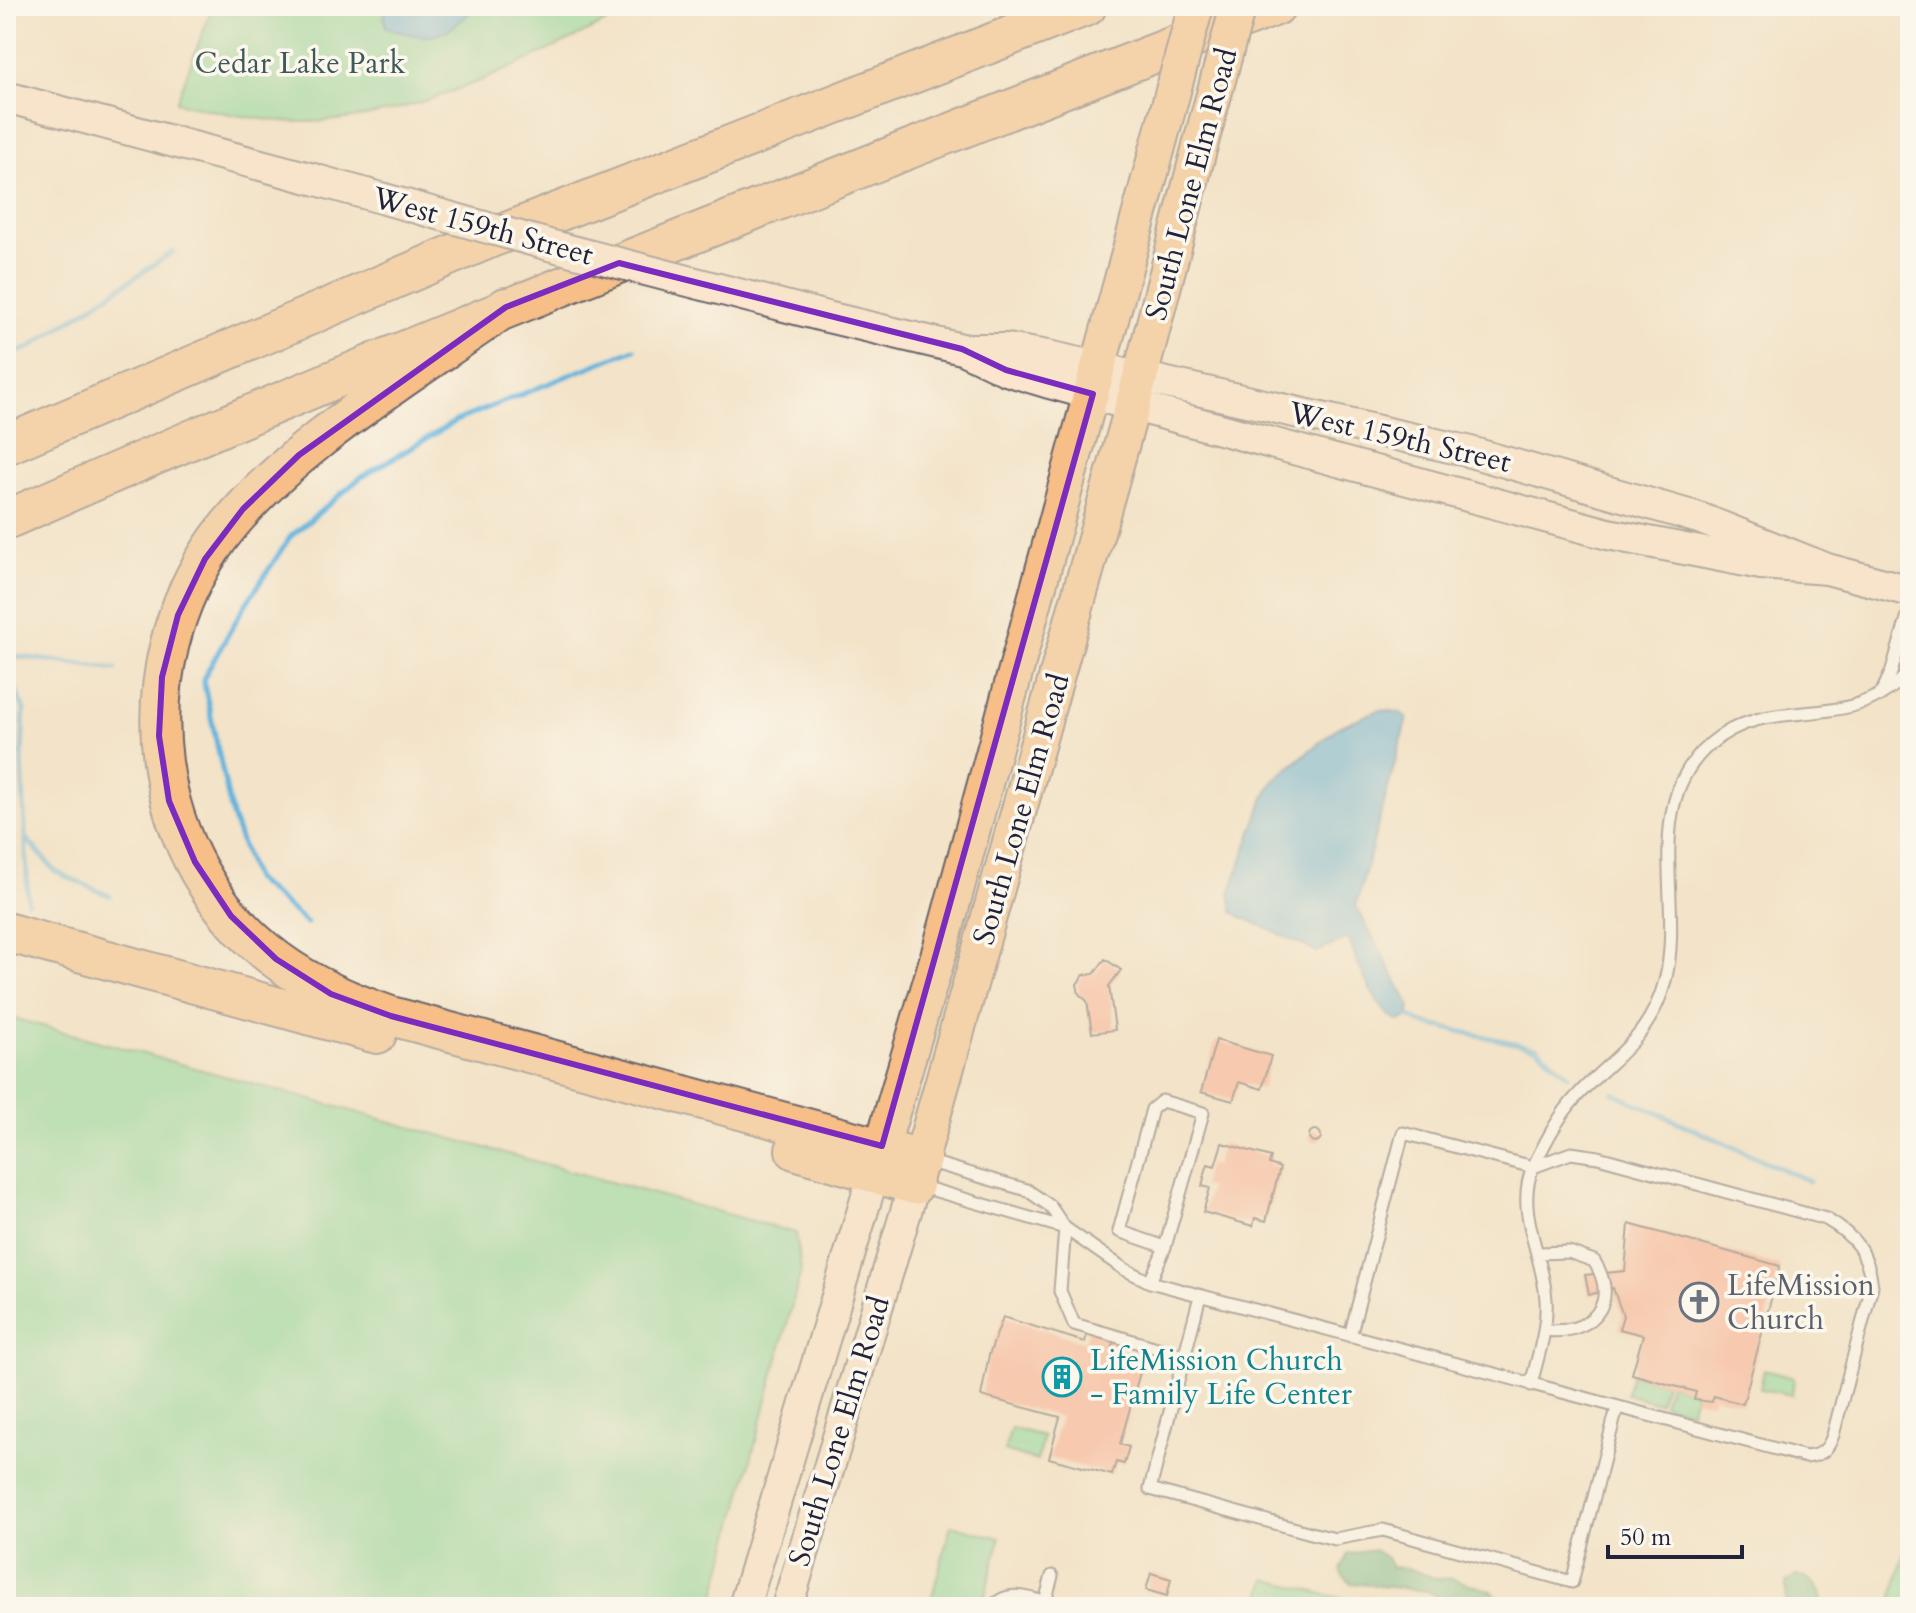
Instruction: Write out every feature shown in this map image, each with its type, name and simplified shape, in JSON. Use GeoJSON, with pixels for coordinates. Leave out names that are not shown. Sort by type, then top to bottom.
{"type":"FeatureCollection","features":[{"type":"Feature","properties":{"kind":"highway"},"geometry":{"type":"LineString","coordinates":[[6,445],[491,238],[1087,6]]}},
{"type":"Feature","properties":{"kind":"highway"},"geometry":{"type":"LineString","coordinates":[[6,520],[189,439],[506,307],[1276,6]]}},
{"type":"Feature","properties":{"kind":"highway"},"geometry":{"type":"LineString","coordinates":[[506,307],[299,455],[243,509],[205,559],[190,586],[171,635],[159,704],[162,769],[180,829],[212,893],[231,916],[276,959],[331,994],[391,1016],[918,1172]]}},
{"type":"Feature","properties":{"kind":"highway"},"geometry":{"type":"LineString","coordinates":[[6,932],[877,1159]]}},
{"type":"Feature","properties":{"kind":"main road","name":"South Lone Elm Road"},"geometry":{"type":"LineString","coordinates":[[877,1159],[941,946],[1196,6]]}},
{"type":"Feature","properties":{"kind":"main road","name":"South Lone Elm Road"},"geometry":{"type":"LineString","coordinates":[[918,1172],[1137,390],[1238,6]]}},
{"type":"Feature","properties":{"kind":"street","name":"West 159th Street"},"geometry":{"type":"LineString","coordinates":[[6,97],[823,316],[962,349],[1006,370],[1096,381],[1467,451],[1699,518],[1827,569],[1910,591]]}},
{"type":"Feature","properties":{"kind":"street","name":"West 159th Street"},"geometry":{"type":"LineString","coordinates":[[1137,390],[1608,534],[1761,564],[1827,569]]}},
{"type":"Feature","properties":{"kind":"street","name":"South Lone Elm Road"},"geometry":{"type":"LineString","coordinates":[[744,1607],[764,1531],[877,1159]]}},
{"type":"Feature","properties":{"kind":"street","name":"South Lone Elm Road"},"geometry":{"type":"LineString","coordinates":[[787,1607],[918,1172]]}},
{"type":"Feature","properties":{"kind":"lane"},"geometry":{"type":"LineString","coordinates":[[1880,696],[1891,673],[1910,608]]}},
{"type":"Feature","properties":{"kind":"lane"},"geometry":{"type":"LineString","coordinates":[[1531,1385],[1544,1330],[1546,1297],[1527,1196],[1533,1167],[1572,1102],[1630,1049],[1643,1029],[1664,982],[1670,937],[1670,827],[1674,805],[1691,767],[1708,745],[1750,721],[1774,714],[1834,712],[1862,705],[1880,696],[1910,672]]}},
{"type":"Feature","properties":{"kind":"lane"},"geometry":{"type":"LineString","coordinates":[[1150,1282],[1165,1247],[1203,1113],[1162,1101],[1152,1109],[1119,1231],[1165,1247]]}},
{"type":"Feature","properties":{"kind":"lane"},"geometry":{"type":"LineString","coordinates":[[918,1172],[1065,1228],[1124,1269],[1150,1282],[1200,1296],[1617,1408],[1806,1457],[1820,1456],[1829,1447],[1872,1286],[1869,1266],[1856,1240],[1826,1219],[1598,1157],[1571,1153],[1533,1167],[1403,1133],[1350,1336]]}},
{"type":"Feature","properties":{"kind":"lane"},"geometry":{"type":"LineString","coordinates":[[918,1172],[1027,1190],[1050,1206],[1065,1228],[1060,1291],[1074,1324],[1185,1356]]}},
{"type":"Feature","properties":{"kind":"lane"},"geometry":{"type":"LineString","coordinates":[[1537,1253],[1569,1252],[1594,1261],[1604,1297],[1599,1312],[1583,1327],[1572,1331],[1544,1330]]}},
{"type":"Feature","properties":{"kind":"lane"},"geometry":{"type":"LineString","coordinates":[[1200,1296],[1150,1489],[1335,1539],[1383,1530],[1572,1582],[1617,1408]]}},
{"type":"Feature","properties":{"kind":"lane"},"geometry":{"type":"LineString","coordinates":[[992,1607],[997,1601],[1017,1595],[1044,1605],[1052,1576]]}},
{"type":"Feature","properties":{"kind":"highlighted area"},"geometry":{"type":"Polygon","coordinates":[[[619,263],[962,349],[1006,370],[1093,394],[882,1146],[391,1016],[331,994],[276,959],[231,916],[195,862],[169,801],[159,736],[162,677],[178,615],[205,559],[243,509],[299,455],[506,307],[619,263]]]}},
{"type":"Feature","properties":{"kind":"green space","name":"Cedar Lake Park"},"geometry":{"type":"Polygon","coordinates":[[[213,6],[626,6],[613,19],[463,88],[384,112],[344,119],[287,122],[223,113],[176,102],[213,6]]]}},
{"type":"Feature","properties":{"kind":"green space"},"geometry":{"type":"Polygon","coordinates":[[[6,1016],[796,1233],[801,1271],[712,1607],[6,1607],[6,1016]]]}},
{"type":"Feature","properties":{"kind":"green space"},"geometry":{"type":"Polygon","coordinates":[[[1764,1370],[1794,1378],[1792,1395],[1760,1389],[1764,1370]]]}},
{"type":"Feature","properties":{"kind":"green space"},"geometry":{"type":"Polygon","coordinates":[[[1632,1374],[1665,1383],[1659,1403],[1626,1394],[1632,1374]]]}},
{"type":"Feature","properties":{"kind":"green space"},"geometry":{"type":"Polygon","coordinates":[[[1669,1384],[1696,1392],[1690,1411],[1663,1404],[1669,1384]]]}},
{"type":"Feature","properties":{"kind":"green space"},"geometry":{"type":"Polygon","coordinates":[[[1011,1428],[1043,1436],[1037,1461],[1004,1451],[1011,1428]]]}},
{"type":"Feature","properties":{"kind":"green space"},"geometry":{"type":"Polygon","coordinates":[[[951,1525],[1000,1538],[982,1607],[930,1604],[951,1525]]]}},
{"type":"Feature","properties":{"kind":"green space"},"geometry":{"type":"Polygon","coordinates":[[[1910,1533],[1910,1607],[1890,1607],[1910,1533]]]}},
{"type":"Feature","properties":{"kind":"green space"},"geometry":{"type":"Polygon","coordinates":[[[1374,1550],[1388,1559],[1390,1567],[1407,1568],[1438,1579],[1451,1578],[1492,1591],[1499,1598],[1544,1607],[1457,1607],[1427,1591],[1351,1583],[1342,1575],[1340,1569],[1348,1554],[1374,1550]]]}},
{"type":"Feature","properties":{"kind":"green space"},"geometry":{"type":"Polygon","coordinates":[[[1797,1575],[1816,1586],[1822,1607],[1786,1607],[1786,1582],[1797,1575]]]}},
{"type":"Feature","properties":{"kind":"green space"},"geometry":{"type":"Polygon","coordinates":[[[1266,1579],[1373,1607],[1258,1607],[1266,1579]]]}},
{"type":"Feature","properties":{"kind":"water"},"geometry":{"type":"Polygon","coordinates":[[[390,6],[477,6],[445,32],[427,36],[386,28],[384,16],[390,6]]]}},
{"type":"Feature","properties":{"kind":"water"},"geometry":{"type":"Polygon","coordinates":[[[1379,710],[1399,712],[1407,718],[1356,906],[1410,1006],[1409,1016],[1400,1021],[1392,1017],[1376,998],[1348,938],[1317,952],[1233,912],[1230,893],[1264,798],[1274,780],[1338,727],[1379,710]]]}},
{"type":"Feature","properties":{"kind":"building"},"geometry":{"type":"Polygon","coordinates":[[[1105,959],[1121,970],[1109,986],[1115,1030],[1092,1033],[1087,1001],[1079,994],[1077,984],[1084,975],[1094,974],[1105,959]]]}},
{"type":"Feature","properties":{"kind":"building"},"geometry":{"type":"Polygon","coordinates":[[[1216,1040],[1271,1056],[1262,1089],[1239,1082],[1233,1101],[1201,1092],[1216,1040]]]}},
{"type":"Feature","properties":{"kind":"building"},"geometry":{"type":"Polygon","coordinates":[[[1315,1130],[1321,1136],[1315,1142],[1309,1136],[1315,1130]]]}},
{"type":"Feature","properties":{"kind":"building"},"geometry":{"type":"Polygon","coordinates":[[[1222,1143],[1271,1157],[1269,1164],[1280,1168],[1266,1221],[1255,1218],[1253,1226],[1203,1212],[1210,1188],[1202,1186],[1206,1170],[1208,1164],[1215,1166],[1222,1143]]]}},
{"type":"Feature","properties":{"kind":"building","name":"LifeMission Church"},"geometry":{"type":"Polygon","coordinates":[[[1629,1224],[1780,1266],[1743,1404],[1714,1396],[1712,1402],[1694,1400],[1696,1392],[1632,1374],[1643,1335],[1619,1329],[1623,1316],[1613,1288],[1589,1295],[1585,1275],[1625,1271],[1629,1224]]]}},
{"type":"Feature","properties":{"kind":"building","name":"LifeMission Church - Family Life Center"},"geometry":{"type":"Polygon","coordinates":[[[1003,1317],[1085,1342],[1090,1323],[1117,1330],[1112,1350],[1144,1358],[1120,1444],[1129,1447],[1124,1464],[1116,1462],[1112,1475],[1049,1458],[1060,1417],[981,1396],[989,1355],[1003,1317]]]}},
{"type":"Feature","properties":{"kind":"building"},"geometry":{"type":"Polygon","coordinates":[[[1151,1573],[1171,1579],[1167,1596],[1146,1590],[1151,1573]]]}},
{"type":"Feature","properties":{"kind":"waterway"},"geometry":{"type":"LineString","coordinates":[[6,356],[29,348],[173,252]]}},
{"type":"Feature","properties":{"kind":"waterway"},"geometry":{"type":"LineString","coordinates":[[307,923],[254,879],[232,816],[203,679],[242,610],[290,537],[360,478],[458,420],[634,349]]}},
{"type":"Feature","properties":{"kind":"waterway"},"geometry":{"type":"LineString","coordinates":[[6,655],[116,669]]}},
{"type":"Feature","properties":{"kind":"waterway"},"geometry":{"type":"LineString","coordinates":[[6,667],[24,709],[22,756],[28,902]]}},
{"type":"Feature","properties":{"kind":"waterway"},"geometry":{"type":"LineString","coordinates":[[25,837],[56,872],[110,896]]}},
{"type":"Feature","properties":{"kind":"waterway"},"geometry":{"type":"LineString","coordinates":[[6,974],[11,963]]}},
{"type":"Feature","properties":{"kind":"waterway"},"geometry":{"type":"LineString","coordinates":[[1409,1016],[1421,1023],[1537,1048],[1568,1075]]}},
{"type":"Feature","properties":{"kind":"waterway"},"geometry":{"type":"LineString","coordinates":[[1613,1093],[1809,1181]]}},
{"type":"Feature","properties":{"kind":"place","name":"LifeMission Church"},"geometry":{"type":"Point","coordinates":[1699,1302]}},
{"type":"Feature","properties":{"kind":"place","name":"LifeMission Church - Family Life Center"},"geometry":{"type":"Point","coordinates":[1062,1377]}}]}
